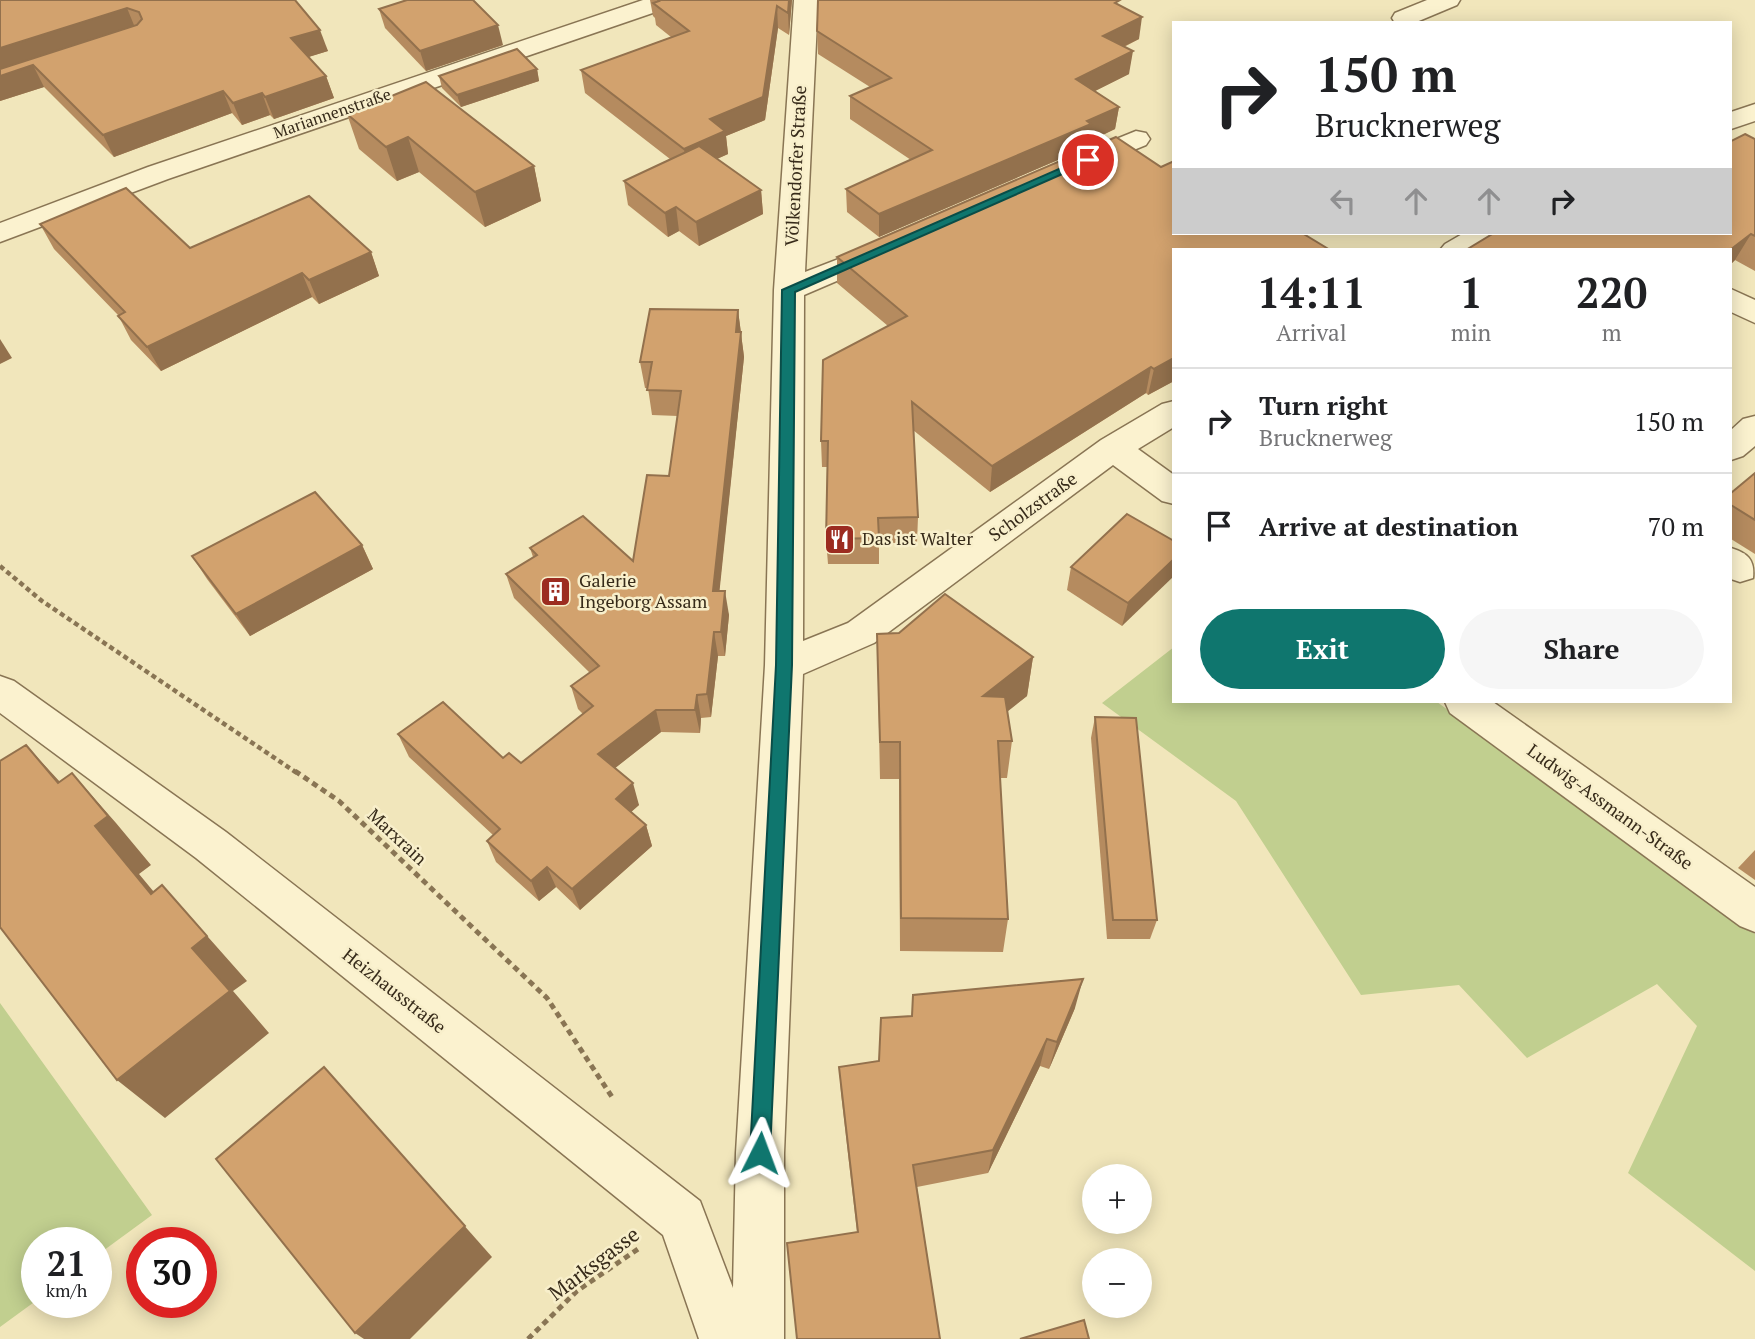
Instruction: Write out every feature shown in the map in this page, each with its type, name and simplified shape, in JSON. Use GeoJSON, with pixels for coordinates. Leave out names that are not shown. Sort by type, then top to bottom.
{"type":"FeatureCollection","features":[{"type":"Feature","properties":{"kind":"street","name":"Mariannenstraße"},"geometry":{"type":"LineString","coordinates":[[0,233],[158,173],[667,0]]}},
{"type":"Feature","properties":{"kind":"street","name":"Völkendorfer Straße"},"geometry":{"type":"LineString","coordinates":[[758,1339],[760,1153],[784,665],[789,290],[806,0]]}},
{"type":"Feature","properties":{"kind":"street"},"geometry":{"type":"LineString","coordinates":[[1404,18],[1448,0]]}},
{"type":"Feature","properties":{"kind":"street"},"geometry":{"type":"LineString","coordinates":[[1732,121],[1755,111]]}},
{"type":"Feature","properties":{"kind":"street"},"geometry":{"type":"LineString","coordinates":[[1049,177],[1136,139]]}},
{"type":"Feature","properties":{"kind":"street"},"geometry":{"type":"LineString","coordinates":[[1459,248],[1481,235]]}},
{"type":"Feature","properties":{"kind":"street"},"geometry":{"type":"LineString","coordinates":[[789,290],[912,238]]}},
{"type":"Feature","properties":{"kind":"street"},"geometry":{"type":"LineString","coordinates":[[1732,300],[1755,313]]}},
{"type":"Feature","properties":{"kind":"street","name":"Scholzstraße"},"geometry":{"type":"LineString","coordinates":[[784,665],[861,633],[1113,448],[1172,413]]}},
{"type":"Feature","properties":{"kind":"street"},"geometry":{"type":"LineString","coordinates":[[1732,447],[1755,427]]}},
{"type":"Feature","properties":{"kind":"street"},"geometry":{"type":"LineString","coordinates":[[1113,448],[1172,491]]}},
{"type":"Feature","properties":{"kind":"street","name":"Heizhausstraße"},"geometry":{"type":"LineString","coordinates":[[0,692],[211,845],[682,1219]]}},
{"type":"Feature","properties":{"kind":"street","name":"Ludwig-Assmann-Straße"},"geometry":{"type":"LineString","coordinates":[[1465,703],[1755,912]]}},
{"type":"Feature","properties":{"kind":"street"},"geometry":{"type":"LineString","coordinates":[[682,1219],[724,1339]]}},
{"type":"Feature","properties":{"kind":"path","name":"Marxrain"},"geometry":{"type":"LineString","coordinates":[[0,566],[42,601],[339,801],[547,998],[619,1108]]}},
{"type":"Feature","properties":{"kind":"path","name":"Marksgasse"},"geometry":{"type":"LineString","coordinates":[[528,1339],[577,1291],[682,1219]]}},
{"type":"Feature","properties":{"kind":"green space"},"geometry":{"type":"Polygon","coordinates":[[[1172,649],[1172,703],[1438,703],[1755,934],[1755,1271],[1628,1173],[1697,1026],[1657,984],[1527,1058],[1459,985],[1361,995],[1236,801],[1102,703],[1172,649]]]}},
{"type":"Feature","properties":{"kind":"green space"},"geometry":{"type":"Polygon","coordinates":[[[0,1003],[152,1215],[136,1227],[126,1227],[126,1234],[112,1244],[112,1227],[21,1227],[21,1312],[0,1327],[0,1003]]]}},
{"type":"Feature","properties":{"kind":"building"},"geometry":{"type":"Polygon","coordinates":[[[0,0],[295,0],[320,30],[291,38],[326,76],[265,97],[262,93],[233,103],[223,91],[103,135],[33,65],[0,76],[0,69],[137,25],[142,19],[139,12],[127,8],[0,48],[0,0]]]}},
{"type":"Feature","properties":{"kind":"building"},"geometry":{"type":"Polygon","coordinates":[[[407,0],[473,0],[498,25],[420,51],[379,9],[407,0]]]}},
{"type":"Feature","properties":{"kind":"building"},"geometry":{"type":"Polygon","coordinates":[[[658,0],[789,0],[788,13],[777,6],[763,97],[710,119],[725,131],[684,149],[581,70],[689,31],[653,3],[658,0]]]}},
{"type":"Feature","properties":{"kind":"building"},"geometry":{"type":"Polygon","coordinates":[[[818,0],[1120,0],[1115,3],[1142,17],[1103,36],[1133,51],[1076,79],[1119,107],[1087,121],[1091,124],[879,214],[846,189],[932,150],[850,96],[891,78],[817,31],[818,0]]]}},
{"type":"Feature","properties":{"kind":"building"},"geometry":{"type":"Polygon","coordinates":[[[517,49],[537,69],[457,95],[439,76],[517,49]]]}},
{"type":"Feature","properties":{"kind":"building"},"geometry":{"type":"Polygon","coordinates":[[[426,82],[534,166],[475,192],[408,137],[386,147],[347,114],[426,82]]]}},
{"type":"Feature","properties":{"kind":"building"},"geometry":{"type":"Polygon","coordinates":[[[1745,134],[1755,139],[1755,236],[1751,234],[1732,248],[1469,248],[1491,235],[1732,235],[1732,140],[1745,134]]]}},
{"type":"Feature","properties":{"kind":"building"},"geometry":{"type":"Polygon","coordinates":[[[1116,137],[1161,167],[1172,162],[1172,235],[1305,235],[1327,248],[1172,248],[1172,359],[1154,369],[1151,367],[992,466],[912,402],[918,517],[878,518],[879,538],[826,539],[828,441],[821,441],[823,360],[907,316],[837,257],[1116,137]]]}},
{"type":"Feature","properties":{"kind":"building"},"geometry":{"type":"Polygon","coordinates":[[[699,146],[761,190],[696,222],[676,207],[665,213],[624,181],[699,146]]]}},
{"type":"Feature","properties":{"kind":"building"},"geometry":{"type":"Polygon","coordinates":[[[126,188],[190,248],[309,196],[371,252],[309,280],[302,273],[147,347],[118,316],[125,312],[40,224],[126,188]]]}},
{"type":"Feature","properties":{"kind":"building"},"geometry":{"type":"Polygon","coordinates":[[[650,309],[738,310],[736,332],[741,332],[713,591],[725,591],[721,632],[714,632],[707,694],[697,695],[695,710],[656,710],[598,754],[633,783],[616,799],[646,825],[572,889],[547,867],[531,881],[487,841],[500,829],[398,734],[443,702],[503,758],[509,753],[521,763],[593,706],[571,686],[599,666],[506,574],[537,555],[530,548],[583,516],[633,561],[647,475],[669,476],[681,391],[647,390],[652,362],[640,362],[650,309]]]}},
{"type":"Feature","properties":{"kind":"building"},"geometry":{"type":"Polygon","coordinates":[[[1755,473],[1755,520],[1732,506],[1732,492],[1755,473]]]}},
{"type":"Feature","properties":{"kind":"building"},"geometry":{"type":"Polygon","coordinates":[[[315,492],[362,545],[236,614],[192,556],[315,492]]]}},
{"type":"Feature","properties":{"kind":"building"},"geometry":{"type":"Polygon","coordinates":[[[1127,514],[1172,540],[1172,561],[1128,603],[1071,567],[1127,514]]]}},
{"type":"Feature","properties":{"kind":"building"},"geometry":{"type":"Polygon","coordinates":[[[945,594],[1033,657],[983,696],[1005,697],[1012,741],[998,741],[1008,919],[901,918],[900,742],[880,742],[877,634],[899,633],[945,594]]]}},
{"type":"Feature","properties":{"kind":"building"},"geometry":{"type":"Polygon","coordinates":[[[1095,717],[1136,718],[1157,920],[1113,920],[1095,717]]]}},
{"type":"Feature","properties":{"kind":"building"},"geometry":{"type":"Polygon","coordinates":[[[26,745],[58,783],[72,773],[108,816],[95,826],[151,894],[162,885],[207,936],[192,948],[230,991],[117,1080],[0,927],[0,761],[26,745]]]}},
{"type":"Feature","properties":{"kind":"building"},"geometry":{"type":"Polygon","coordinates":[[[1083,979],[1057,1042],[1047,1039],[993,1150],[913,1165],[940,1339],[797,1339],[787,1243],[858,1232],[839,1067],[879,1061],[881,1018],[912,1016],[913,995],[1083,979]]]}},
{"type":"Feature","properties":{"kind":"building"},"geometry":{"type":"Polygon","coordinates":[[[324,1067],[465,1226],[355,1333],[216,1159],[324,1067]]]}},
{"type":"Feature","properties":{"kind":"building"},"geometry":{"type":"Polygon","coordinates":[[[1084,1320],[1089,1339],[1020,1339],[1084,1320]]]}},
{"type":"Feature","properties":{"kind":"place","name":"Das ist Walter"},"geometry":{"type":"Point","coordinates":[839,539]}},
{"type":"Feature","properties":{"kind":"place","name":"Galerie Ingeborg Assam"},"geometry":{"type":"Point","coordinates":[556,591]}},
{"type":"Feature","properties":{"kind":"route"},"geometry":{"type":"LineString","coordinates":[[760,1153],[784,665],[789,290],[1088,160]]}}]}
